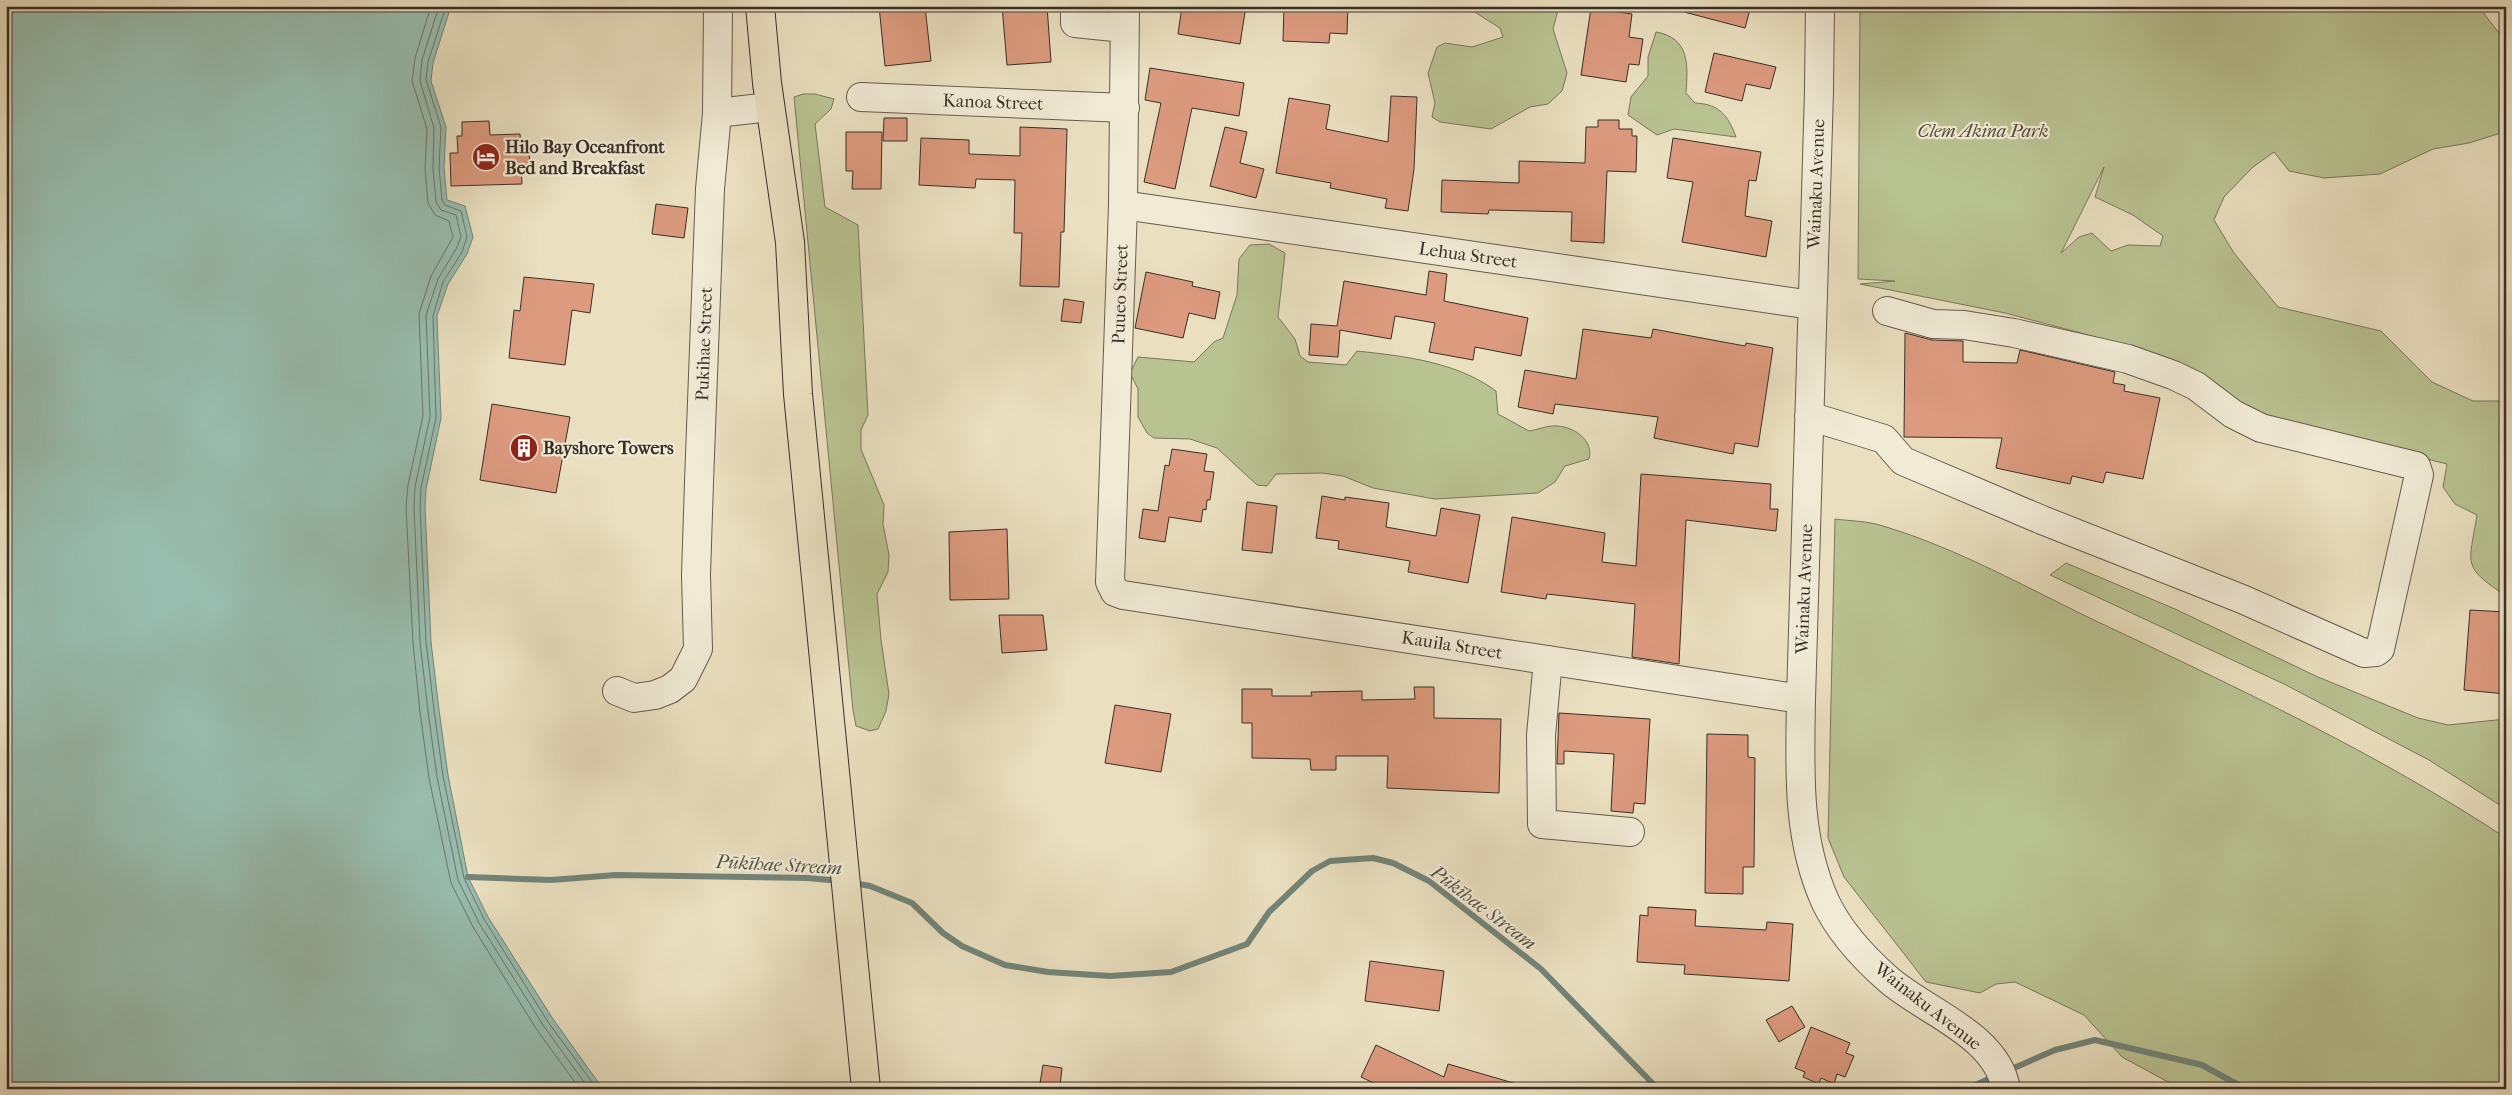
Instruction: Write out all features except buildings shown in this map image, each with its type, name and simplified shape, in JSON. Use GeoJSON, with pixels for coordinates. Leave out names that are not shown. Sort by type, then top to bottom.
{"type":"FeatureCollection","features":[{"type":"Feature","properties":{"kind":"main road"},"geometry":{"type":"LineString","coordinates":[[760,6],[770,107],[790,242],[798,394],[866,1089]]}},
{"type":"Feature","properties":{"kind":"street","name":"Pukihae Street"},"geometry":{"type":"LineString","coordinates":[[617,691],[634,698],[655,695],[670,689],[683,679],[698,649],[696,576],[710,189],[717,113],[718,6]]}},
{"type":"Feature","properties":{"kind":"street"},"geometry":{"type":"LineString","coordinates":[[1075,6],[1075,23],[1124,17]]}},
{"type":"Feature","properties":{"kind":"street","name":"Wainaku Avenue"},"geometry":{"type":"LineString","coordinates":[[1820,6],[1801,698],[1800,799],[1807,845],[1826,902],[1842,930],[1890,981],[1960,1028],[1994,1058],[2006,1089]]}},
{"type":"Feature","properties":{"kind":"street","name":"Puueo Street"},"geometry":{"type":"LineString","coordinates":[[1110,582],[1124,205],[1124,17]]}},
{"type":"Feature","properties":{"kind":"street","name":"Kanoa Street"},"geometry":{"type":"LineString","coordinates":[[860,97],[1125,108]]}},
{"type":"Feature","properties":{"kind":"street"},"geometry":{"type":"LineString","coordinates":[[717,113],[770,107]]}},
{"type":"Feature","properties":{"kind":"street","name":"Lehua Street"},"geometry":{"type":"LineString","coordinates":[[1124,205],[1812,305]]}},
{"type":"Feature","properties":{"kind":"street"},"geometry":{"type":"LineString","coordinates":[[1809,416],[1884,439],[1903,462],[2042,520],[2242,598],[2364,654],[2376,652],[2380,649],[2419,475],[2416,466],[2261,428],[2233,414],[2196,386],[2173,375],[2128,359],[2014,333],[1964,325],[1933,324],[1886,311]]}},
{"type":"Feature","properties":{"kind":"street","name":"Kauila Street"},"geometry":{"type":"LineString","coordinates":[[1110,582],[1115,592],[1123,595],[1801,698]]}},
{"type":"Feature","properties":{"kind":"street"},"geometry":{"type":"LineString","coordinates":[[1548,660],[1541,735],[1542,824],[1630,832]]}},
{"type":"Feature","properties":{"kind":"green space"},"geometry":{"type":"Polygon","coordinates":[[[1465,6],[1559,6],[1553,29],[1567,73],[1562,91],[1548,104],[1530,107],[1491,129],[1440,122],[1432,117],[1435,103],[1428,73],[1437,47],[1445,43],[1472,47],[1503,37],[1500,28],[1465,6]]]}},
{"type":"Feature","properties":{"kind":"green space","name":"Clem Akina Park"},"geometry":{"type":"Polygon","coordinates":[[[1860,6],[2481,6],[2485,15],[2506,42],[2506,129],[2504,132],[2469,143],[2433,149],[2380,174],[2324,178],[2289,171],[2274,152],[2253,167],[2224,197],[2214,220],[2234,253],[2278,307],[2381,331],[2432,382],[2473,401],[2506,401],[2506,596],[2481,578],[2475,570],[2471,555],[2477,515],[2455,504],[2443,487],[2447,464],[2251,416],[2201,374],[2096,337],[2005,313],[1860,284],[1895,281],[1858,279],[1860,6]],[[2104,167],[2061,253],[2079,237],[2092,233],[2111,251],[2128,245],[2160,246],[2163,236],[2133,215],[2095,197],[2104,167]]]}},
{"type":"Feature","properties":{"kind":"green space"},"geometry":{"type":"Polygon","coordinates":[[[1656,32],[1667,35],[1681,47],[1687,72],[1686,93],[1695,103],[1716,108],[1722,112],[1730,123],[1736,137],[1674,129],[1657,135],[1628,115],[1631,97],[1648,76],[1648,57],[1656,32]]]}},
{"type":"Feature","properties":{"kind":"green space"},"geometry":{"type":"Polygon","coordinates":[[[803,94],[815,94],[834,99],[831,109],[815,124],[825,207],[858,225],[868,415],[861,430],[861,449],[884,505],[883,524],[889,555],[888,572],[877,594],[881,640],[889,694],[886,711],[878,729],[870,731],[856,726],[853,710],[794,97],[803,94]]]}},
{"type":"Feature","properties":{"kind":"green space"},"geometry":{"type":"Polygon","coordinates":[[[1269,244],[1285,253],[1278,317],[1295,339],[1300,356],[1308,362],[1346,365],[1357,351],[1411,358],[1447,367],[1481,381],[1496,391],[1498,414],[1529,431],[1554,426],[1564,427],[1576,432],[1582,436],[1589,446],[1589,459],[1565,466],[1555,482],[1538,493],[1435,499],[1373,488],[1343,476],[1322,473],[1276,474],[1267,486],[1257,485],[1217,448],[1190,439],[1154,438],[1147,433],[1138,417],[1138,389],[1130,373],[1138,357],[1194,362],[1214,342],[1223,338],[1237,295],[1239,259],[1250,245],[1269,244]]]}},
{"type":"Feature","properties":{"kind":"green space"},"geometry":{"type":"Polygon","coordinates":[[[1835,519],[1877,524],[1938,545],[1991,569],[2305,722],[2407,778],[2506,838],[2506,1089],[2181,1089],[2122,1057],[2084,1015],[2015,982],[1996,984],[1980,993],[1926,982],[1844,877],[1828,838],[1835,519]]]}},
{"type":"Feature","properties":{"kind":"green space"},"geometry":{"type":"Polygon","coordinates":[[[2066,563],[2175,609],[2318,677],[2418,718],[2448,725],[2506,719],[2506,809],[2429,760],[2284,684],[2050,575],[2066,563]]]}},
{"type":"Feature","properties":{"kind":"water"},"geometry":{"type":"Polygon","coordinates":[[[6,6],[451,6],[433,63],[431,81],[446,127],[444,168],[447,200],[465,206],[473,237],[467,254],[448,284],[437,316],[441,418],[426,489],[425,507],[431,642],[448,775],[468,877],[488,917],[553,1019],[603,1089],[6,1089],[6,6]]]}},
{"type":"Feature","properties":{"kind":"waterway","name":"Pūkīhae Stream"},"geometry":{"type":"LineString","coordinates":[[853,883],[870,886],[912,903],[943,933],[962,946],[1005,965],[1048,972],[1110,976],[1171,972],[1247,944],[1269,912],[1312,871],[1330,861],[1373,858],[1393,863],[1429,881],[1541,969],[1658,1089]]}},
{"type":"Feature","properties":{"kind":"waterway","name":"Pūkīhae Stream"},"geometry":{"type":"LineString","coordinates":[[468,877],[551,880],[616,875],[808,878],[840,881]]}},
{"type":"Feature","properties":{"kind":"waterway","name":"Pūkīhae Stream"},"geometry":{"type":"LineString","coordinates":[[2007,1071],[2055,1050],[2095,1040],[2202,1065],[2246,1089]]}},
{"type":"Feature","properties":{"kind":"waterway","name":"Pūkīhae Stream"},"geometry":{"type":"LineString","coordinates":[[1967,1089],[1995,1076]]}},
{"type":"Feature","properties":{"kind":"place","name":"Hilo Bay Oceanfront Bed and Breakfast"},"geometry":{"type":"Point","coordinates":[486,157]}},
{"type":"Feature","properties":{"kind":"place","name":"Bayshore Towers"},"geometry":{"type":"Point","coordinates":[524,448]}}]}
